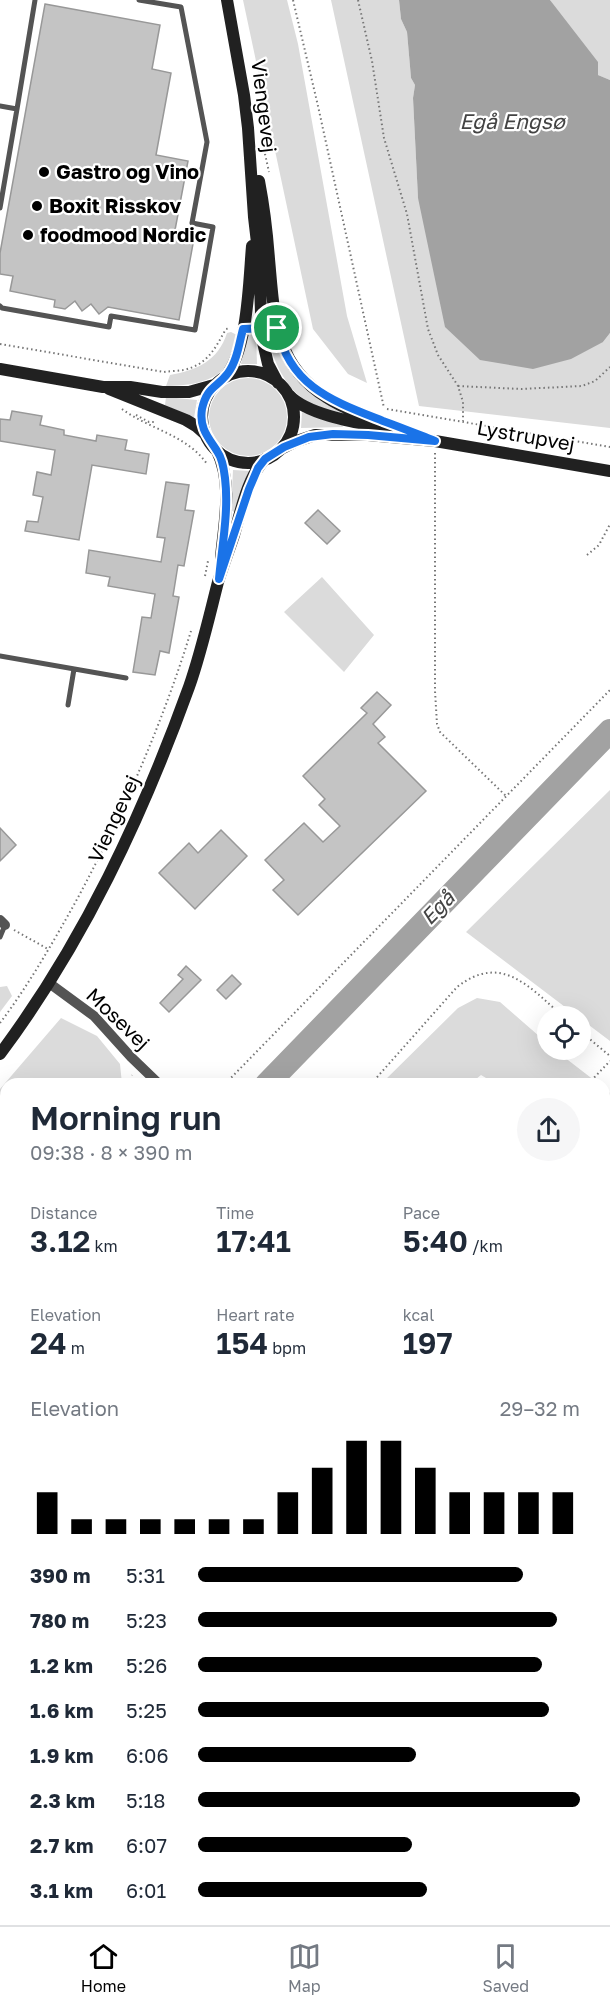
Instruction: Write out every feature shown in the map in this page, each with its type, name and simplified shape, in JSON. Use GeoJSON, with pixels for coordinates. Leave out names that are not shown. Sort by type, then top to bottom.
{"type":"FeatureCollection","features":[{"type":"Feature","properties":{"kind":"street","name":"Viengevej"},"geometry":{"type":"LineString","coordinates":[[227,0],[248,128],[254,218],[260,260],[262,338],[268,364],[278,383]]}},
{"type":"Feature","properties":{"kind":"street"},"geometry":{"type":"LineString","coordinates":[[248,128],[266,217],[276,321],[285,351],[303,378],[326,397],[415,434]]}},
{"type":"Feature","properties":{"kind":"street","name":"Viengevej"},"geometry":{"type":"LineString","coordinates":[[219,381],[234,364],[243,329],[249,288],[254,218]]}},
{"type":"Feature","properties":{"kind":"street"},"geometry":{"type":"LineString","coordinates":[[0,369],[103,387],[180,392],[203,389],[241,372],[254,372],[278,383],[287,394],[293,410],[293,426],[287,442],[281,449],[265,459],[250,463],[241,462],[229,459],[217,451],[205,434],[186,420],[103,387]]}},
{"type":"Feature","properties":{"kind":"street"},"geometry":{"type":"LineString","coordinates":[[205,434],[202,409],[207,395],[219,381]]}},
{"type":"Feature","properties":{"kind":"street","name":"Lystrupvej"},"geometry":{"type":"LineString","coordinates":[[287,394],[297,403],[324,413],[415,434],[435,441]]}},
{"type":"Feature","properties":{"kind":"street","name":"Lystrupvej"},"geometry":{"type":"LineString","coordinates":[[281,449],[297,441],[326,434],[368,435],[435,441],[610,471]]}},
{"type":"Feature","properties":{"kind":"street","name":"Viengevej"},"geometry":{"type":"LineString","coordinates":[[217,451],[226,484],[219,579]]}},
{"type":"Feature","properties":{"kind":"street","name":"Viengevej"},"geometry":{"type":"LineString","coordinates":[[0,1054],[69,950],[116,863],[148,793],[189,685],[219,579],[249,489],[258,468],[265,459]]}},
{"type":"Feature","properties":{"kind":"street","name":"Mosevej"},"geometry":{"type":"LineString","coordinates":[[49,983],[94,1016],[153,1078]]}},
{"type":"Feature","properties":{"kind":"lane"},"geometry":{"type":"LineString","coordinates":[[0,208],[35,0]]}},
{"type":"Feature","properties":{"kind":"lane"},"geometry":{"type":"LineString","coordinates":[[0,306],[109,327],[111,316],[195,330],[213,227],[192,223],[207,142],[181,7],[139,0]]}},
{"type":"Feature","properties":{"kind":"lane"},"geometry":{"type":"LineString","coordinates":[[0,106],[17,109]]}},
{"type":"Feature","properties":{"kind":"lane"},"geometry":{"type":"LineString","coordinates":[[0,656],[126,678]]}},
{"type":"Feature","properties":{"kind":"lane"},"geometry":{"type":"LineString","coordinates":[[68,705],[74,669]]}},
{"type":"Feature","properties":{"kind":"lane"},"geometry":{"type":"LineString","coordinates":[[0,937],[3,922]]}},
{"type":"Feature","properties":{"kind":"path"},"geometry":{"type":"LineString","coordinates":[[292,0],[318,106],[384,408]]}},
{"type":"Feature","properties":{"kind":"path"},"geometry":{"type":"LineString","coordinates":[[358,0],[372,61],[384,138],[407,214],[428,329],[438,355],[458,386],[463,402],[463,422]]}},
{"type":"Feature","properties":{"kind":"path"},"geometry":{"type":"LineString","coordinates":[[0,344],[164,372],[196,366],[212,353],[226,329],[243,329]]}},
{"type":"Feature","properties":{"kind":"path"},"geometry":{"type":"LineString","coordinates":[[458,386],[521,389],[582,386],[595,381],[610,367]]}},
{"type":"Feature","properties":{"kind":"path"},"geometry":{"type":"LineString","coordinates":[[376,406],[610,447]]}},
{"type":"Feature","properties":{"kind":"path"},"geometry":{"type":"LineString","coordinates":[[120,408],[158,428],[200,455],[206,463]]}},
{"type":"Feature","properties":{"kind":"path"},"geometry":{"type":"LineString","coordinates":[[157,420],[158,428]]}},
{"type":"Feature","properties":{"kind":"path"},"geometry":{"type":"LineString","coordinates":[[435,441],[436,724],[440,732],[506,796]]}},
{"type":"Feature","properties":{"kind":"path"},"geometry":{"type":"LineString","coordinates":[[586,555],[599,545],[610,524]]}},
{"type":"Feature","properties":{"kind":"path"},"geometry":{"type":"LineString","coordinates":[[204,580],[209,558]]}},
{"type":"Feature","properties":{"kind":"path"},"geometry":{"type":"LineString","coordinates":[[0,1023],[48,949],[91,873],[159,727],[191,630]]}},
{"type":"Feature","properties":{"kind":"path"},"geometry":{"type":"LineString","coordinates":[[231,1078],[610,690]]}},
{"type":"Feature","properties":{"kind":"path"},"geometry":{"type":"LineString","coordinates":[[3,922],[48,949]]}},
{"type":"Feature","properties":{"kind":"path"},"geometry":{"type":"LineString","coordinates":[[376,1078],[457,987],[468,978],[485,973],[502,973],[518,978],[551,1006]]}},
{"type":"Feature","properties":{"kind":"path"},"geometry":{"type":"LineString","coordinates":[[591,1040],[610,1056]]}},
{"type":"Feature","properties":{"kind":"path"},"geometry":{"type":"LineString","coordinates":[[594,1078],[610,1061]]}},
{"type":"Feature","properties":{"kind":"shaded area"},"geometry":{"type":"Polygon","coordinates":[[[243,0],[287,0],[298,44],[347,316],[367,383],[348,374],[313,329],[243,0]]]}},
{"type":"Feature","properties":{"kind":"shaded area"},"geometry":{"type":"Polygon","coordinates":[[[331,0],[399,0],[401,19],[407,32],[411,78],[415,85],[413,98],[418,198],[603,342],[610,333],[610,428],[419,406],[331,0]]]}},
{"type":"Feature","properties":{"kind":"shaded area"},"geometry":{"type":"Polygon","coordinates":[[[550,0],[610,0],[610,80],[598,75],[550,0]]]}},
{"type":"Feature","properties":{"kind":"shaded area"},"geometry":{"type":"Polygon","coordinates":[[[251,332],[256,334],[257,364],[241,364],[247,334],[251,332]]]}},
{"type":"Feature","properties":{"kind":"shaded area"},"geometry":{"type":"Polygon","coordinates":[[[267,332],[274,332],[284,358],[356,417],[315,406],[293,390],[276,363],[267,332]]]}},
{"type":"Feature","properties":{"kind":"shaded area"},"geometry":{"type":"Polygon","coordinates":[[[227,333],[237,335],[234,347],[225,367],[220,372],[206,380],[166,386],[170,375],[205,363],[218,351],[227,333]]]}},
{"type":"Feature","properties":{"kind":"shaded area"},"geometry":{"type":"Polygon","coordinates":[[[248,378],[263,381],[275,390],[284,402],[287,417],[284,432],[275,444],[263,453],[248,456],[233,453],[221,444],[212,432],[209,417],[212,402],[221,390],[233,381],[248,378]]]}},
{"type":"Feature","properties":{"kind":"shaded area"},"geometry":{"type":"Polygon","coordinates":[[[166,397],[197,400],[194,418],[165,405],[166,397]]]}},
{"type":"Feature","properties":{"kind":"shaded area"},"geometry":{"type":"Polygon","coordinates":[[[302,412],[341,423],[343,427],[301,428],[302,412]]]}},
{"type":"Feature","properties":{"kind":"shaded area"},"geometry":{"type":"Polygon","coordinates":[[[233,470],[250,471],[237,511],[234,512],[231,510],[233,470]]]}},
{"type":"Feature","properties":{"kind":"shaded area"},"geometry":{"type":"Polygon","coordinates":[[[322,577],[374,635],[344,672],[284,612],[322,577]]]}},
{"type":"Feature","properties":{"kind":"shaded area"},"geometry":{"type":"Polygon","coordinates":[[[610,790],[610,1041],[591,1027],[591,1006],[564,1006],[466,932],[610,790]]]}},
{"type":"Feature","properties":{"kind":"shaded area"},"geometry":{"type":"Polygon","coordinates":[[[7,986],[12,996],[0,1012],[0,987],[7,986]]]}},
{"type":"Feature","properties":{"kind":"shaded area"},"geometry":{"type":"Polygon","coordinates":[[[477,998],[500,1002],[537,1034],[537,1060],[568,1060],[591,1078],[486,1078],[481,1075],[477,1078],[387,1078],[458,1008],[477,998]]]}},
{"type":"Feature","properties":{"kind":"shaded area"},"geometry":{"type":"Polygon","coordinates":[[[61,1018],[97,1036],[120,1064],[121,1078],[9,1078],[61,1018]]]}},
{"type":"Feature","properties":{"kind":"water","name":"Egå Engsø"},"geometry":{"type":"Polygon","coordinates":[[[399,0],[550,0],[598,62],[598,75],[610,80],[610,333],[603,342],[571,359],[533,369],[480,360],[445,327],[418,198],[413,98],[415,85],[411,78],[407,32],[401,19],[399,0]]]}},
{"type":"Feature","properties":{"kind":"building"},"geometry":{"type":"Polygon","coordinates":[[[45,4],[160,25],[152,69],[171,73],[156,155],[188,161],[175,230],[195,233],[179,320],[108,307],[99,314],[91,304],[82,311],[75,301],[65,309],[54,307],[55,300],[10,291],[13,276],[0,274],[0,253],[45,4]]]}},
{"type":"Feature","properties":{"kind":"building"},"geometry":{"type":"Polygon","coordinates":[[[12,411],[42,416],[40,425],[64,430],[64,435],[96,441],[97,435],[127,440],[125,450],[149,454],[146,474],[92,465],[79,540],[25,531],[27,521],[38,522],[43,497],[33,495],[37,472],[51,475],[55,450],[0,441],[0,419],[10,420],[12,411]]]}},
{"type":"Feature","properties":{"kind":"building"},"geometry":{"type":"Polygon","coordinates":[[[166,482],[189,485],[185,510],[194,511],[184,566],[178,565],[173,596],[179,597],[169,653],[160,651],[155,675],[133,672],[142,617],[151,618],[155,594],[108,586],[110,577],[86,573],[89,550],[161,562],[165,538],[157,537],[166,482]]]}},
{"type":"Feature","properties":{"kind":"building"},"geometry":{"type":"Polygon","coordinates":[[[318,510],[340,531],[327,544],[305,523],[318,510]]]}},
{"type":"Feature","properties":{"kind":"building"},"geometry":{"type":"Polygon","coordinates":[[[377,692],[391,705],[373,724],[385,737],[378,743],[426,791],[298,915],[273,890],[284,880],[265,860],[304,823],[323,842],[340,826],[319,805],[325,799],[303,776],[367,713],[361,708],[377,692]]]}},
{"type":"Feature","properties":{"kind":"building"},"geometry":{"type":"Polygon","coordinates":[[[0,828],[16,845],[0,861],[0,828]]]}},
{"type":"Feature","properties":{"kind":"building"},"geometry":{"type":"Polygon","coordinates":[[[221,830],[247,856],[195,909],[159,873],[189,843],[198,853],[221,830]]]}},
{"type":"Feature","properties":{"kind":"building"},"geometry":{"type":"Polygon","coordinates":[[[186,966],[201,980],[169,1012],[160,1003],[183,979],[178,975],[186,966]]]}},
{"type":"Feature","properties":{"kind":"building"},"geometry":{"type":"Polygon","coordinates":[[[232,975],[241,984],[226,999],[217,990],[232,975]]]}},
{"type":"Feature","properties":{"kind":"waterway","name":"Egå"},"geometry":{"type":"LineString","coordinates":[[273,1078],[610,731]]}},
{"type":"Feature","properties":{"kind":"place","name":"Gastro og Vino"},"geometry":{"type":"Point","coordinates":[44,172]}},
{"type":"Feature","properties":{"kind":"place","name":"Boxit Risskov"},"geometry":{"type":"Point","coordinates":[37,206]}},
{"type":"Feature","properties":{"kind":"place","name":"foodmood Nordic"},"geometry":{"type":"Point","coordinates":[28,235]}},
{"type":"Feature","properties":{"kind":"route"},"geometry":{"type":"LineString","coordinates":[[277,328],[281,343],[295,369],[311,386],[326,397],[435,441],[368,435],[315,435],[284,447],[265,459],[258,468],[249,489],[219,579],[225,518],[225,477],[220,457],[205,434],[202,409],[209,391],[225,378],[234,364],[243,329],[277,328]]}}]}
